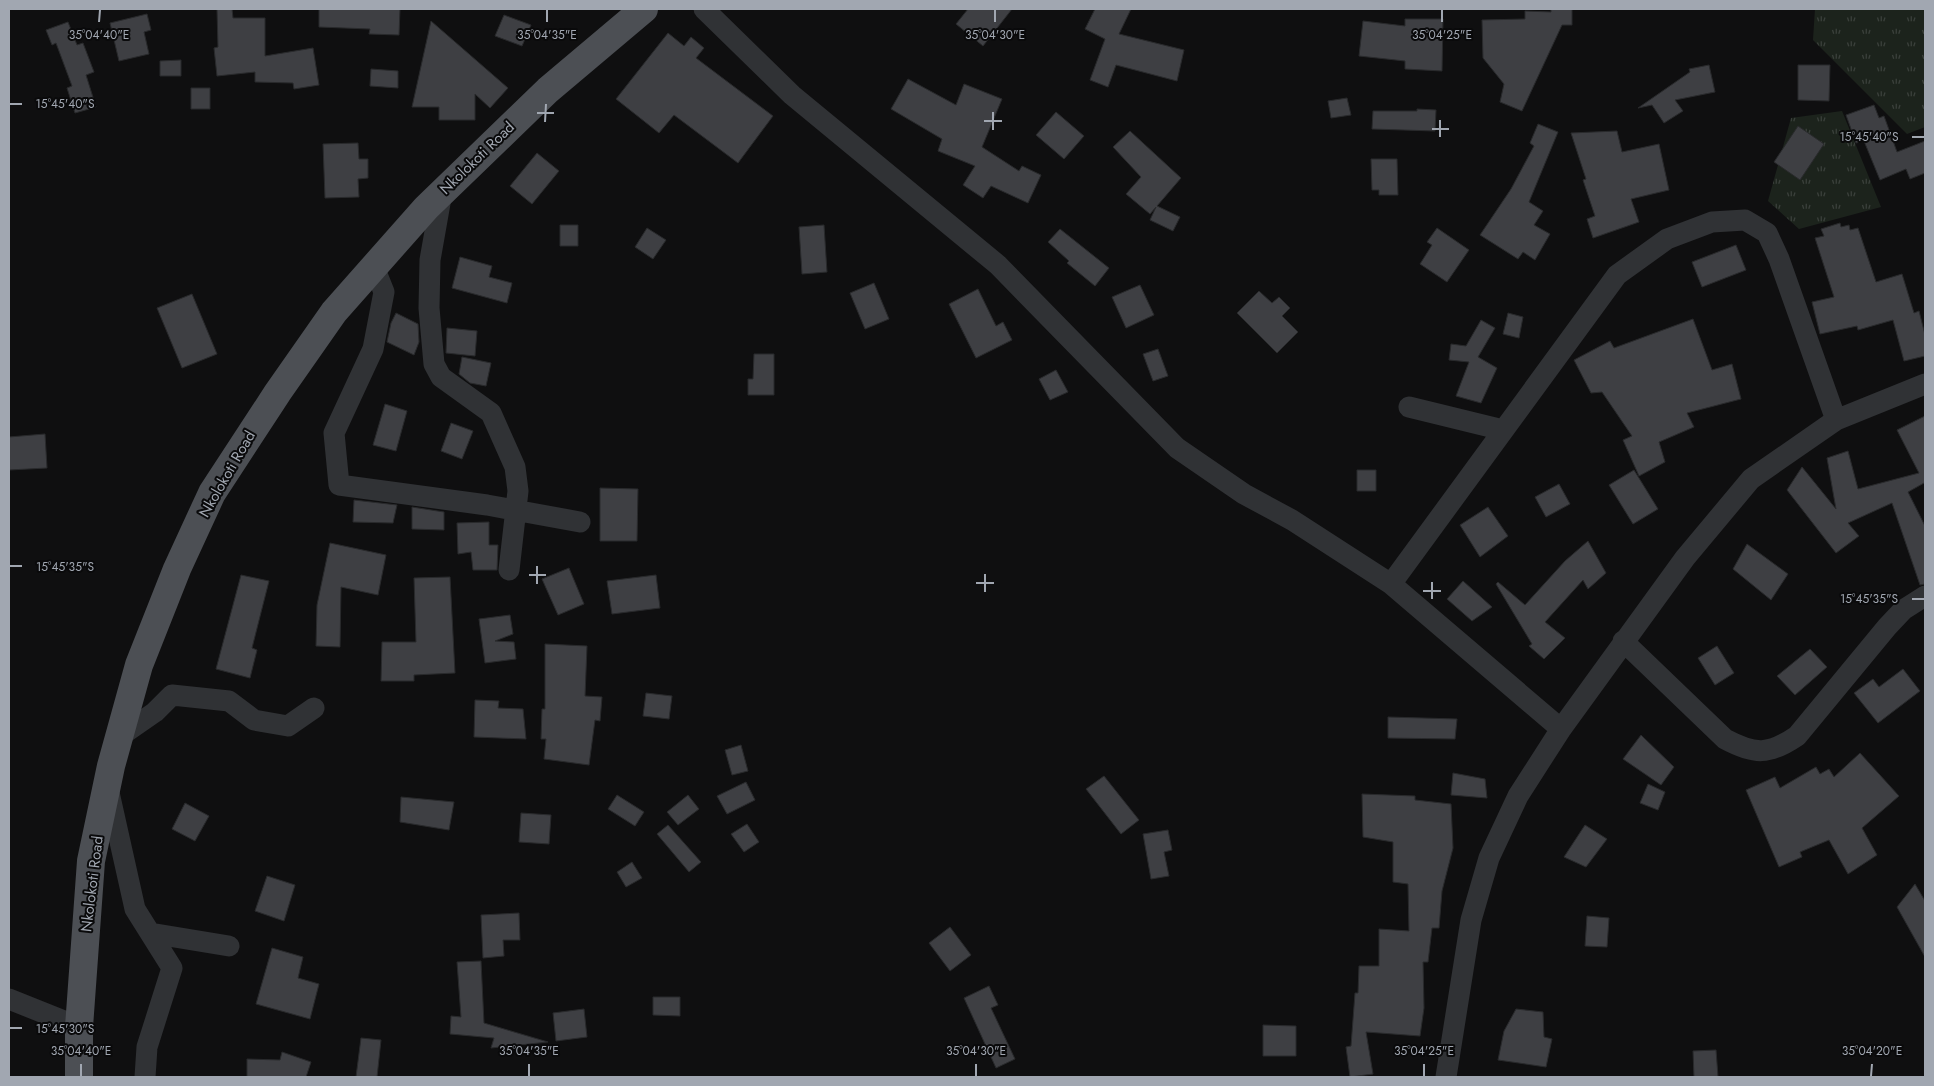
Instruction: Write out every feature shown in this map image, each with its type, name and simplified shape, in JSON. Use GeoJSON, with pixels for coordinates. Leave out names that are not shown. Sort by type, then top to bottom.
{"type":"FeatureCollection","features":[{"type":"Feature","properties":{"kind":"main road","name":"Nkolokoti Road"},"geometry":{"type":"LineString","coordinates":[[80,1077],[79,1027],[92,861],[107,785],[139,665],[177,569],[212,493],[278,392],[334,312],[374,267],[442,192],[548,90],[644,9]]}},
{"type":"Feature","properties":{"kind":"street"},"geometry":{"type":"LineString","coordinates":[[704,9],[792,95],[998,265],[1177,448],[1244,494],[1292,520],[1391,584],[1561,729]]}},
{"type":"Feature","properties":{"kind":"street"},"geometry":{"type":"LineString","coordinates":[[442,192],[430,260],[430,308],[434,364],[441,377],[492,413],[515,467],[518,491],[509,570]]}},
{"type":"Feature","properties":{"kind":"street"},"geometry":{"type":"LineString","coordinates":[[1391,584],[1617,275],[1667,239],[1712,222],[1745,220],[1767,233],[1779,259],[1836,420]]}},
{"type":"Feature","properties":{"kind":"street"},"geometry":{"type":"LineString","coordinates":[[374,267],[384,292],[373,349],[334,433],[339,485],[515,510],[580,522]]}},
{"type":"Feature","properties":{"kind":"street"},"geometry":{"type":"LineString","coordinates":[[1446,1077],[1471,920],[1490,858],[1518,796],[1561,729],[1685,558],[1751,479],[1836,420],[1925,384]]}},
{"type":"Feature","properties":{"kind":"street"},"geometry":{"type":"LineString","coordinates":[[1409,407],[1503,430]]}},
{"type":"Feature","properties":{"kind":"street"},"geometry":{"type":"LineString","coordinates":[[1623,641],[1725,739],[1740,747],[1760,752],[1780,748],[1797,736],[1887,627],[1903,610],[1925,596]]}},
{"type":"Feature","properties":{"kind":"street"},"geometry":{"type":"LineString","coordinates":[[119,737],[155,712],[172,695],[229,701],[254,720],[288,726],[314,708]]}},
{"type":"Feature","properties":{"kind":"street"},"geometry":{"type":"LineString","coordinates":[[107,785],[135,909],[172,968],[148,1047],[146,1077]]}},
{"type":"Feature","properties":{"kind":"street"},"geometry":{"type":"LineString","coordinates":[[150,933],[229,946]]}},
{"type":"Feature","properties":{"kind":"street"},"geometry":{"type":"LineString","coordinates":[[9,1000],[79,1027]]}},
{"type":"Feature","properties":{"kind":"green space"},"geometry":{"type":"Polygon","coordinates":[[[1815,9],[1925,9],[1925,127],[1907,134],[1813,40],[1815,9]]]}},
{"type":"Feature","properties":{"kind":"green space"},"geometry":{"type":"Polygon","coordinates":[[[1842,111],[1881,207],[1799,229],[1768,201],[1791,118],[1842,111]]]}},
{"type":"Feature","properties":{"kind":"building"},"geometry":{"type":"Polygon","coordinates":[[[217,9],[232,9],[233,18],[265,18],[265,56],[313,48],[319,85],[294,89],[293,83],[255,82],[255,72],[217,76],[214,48],[218,47],[217,9]]]}},
{"type":"Feature","properties":{"kind":"building"},"geometry":{"type":"Polygon","coordinates":[[[319,9],[400,9],[399,35],[369,34],[370,29],[319,27],[319,9]]]}},
{"type":"Feature","properties":{"kind":"building"},"geometry":{"type":"Polygon","coordinates":[[[968,9],[1012,9],[983,46],[956,24],[968,9]]]}},
{"type":"Feature","properties":{"kind":"building"},"geometry":{"type":"Polygon","coordinates":[[[1095,9],[1131,9],[1119,34],[1184,50],[1177,81],[1116,65],[1108,87],[1090,80],[1105,39],[1085,29],[1095,9]]]}},
{"type":"Feature","properties":{"kind":"building"},"geometry":{"type":"Polygon","coordinates":[[[1551,9],[1572,9],[1572,25],[1562,25],[1522,111],[1500,102],[1504,84],[1483,58],[1482,20],[1525,19],[1525,11],[1551,12],[1551,9]]]}},
{"type":"Feature","properties":{"kind":"building"},"geometry":{"type":"Polygon","coordinates":[[[147,14],[151,30],[144,32],[149,54],[119,61],[110,23],[147,14]]]}},
{"type":"Feature","properties":{"kind":"building"},"geometry":{"type":"Polygon","coordinates":[[[504,15],[531,25],[522,46],[495,36],[504,15]]]}},
{"type":"Feature","properties":{"kind":"building"},"geometry":{"type":"Polygon","coordinates":[[[1405,19],[1443,19],[1442,71],[1405,69],[1405,61],[1359,56],[1363,21],[1405,26],[1405,19]]]}},
{"type":"Feature","properties":{"kind":"building"},"geometry":{"type":"Polygon","coordinates":[[[431,21],[508,88],[490,108],[475,94],[475,120],[439,120],[439,107],[412,107],[431,21]]]}},
{"type":"Feature","properties":{"kind":"building"},"geometry":{"type":"Polygon","coordinates":[[[68,22],[77,45],[83,43],[94,72],[86,75],[96,107],[75,113],[67,88],[72,86],[56,43],[52,45],[46,30],[68,22]]]}},
{"type":"Feature","properties":{"kind":"building"},"geometry":{"type":"Polygon","coordinates":[[[668,33],[684,46],[691,37],[704,48],[696,58],[773,116],[738,163],[674,115],[659,133],[616,99],[668,33]]]}},
{"type":"Feature","properties":{"kind":"building"},"geometry":{"type":"Polygon","coordinates":[[[181,60],[181,76],[160,76],[160,61],[181,60]]]}},
{"type":"Feature","properties":{"kind":"building"},"geometry":{"type":"Polygon","coordinates":[[[1709,65],[1715,92],[1675,100],[1683,111],[1664,123],[1652,105],[1638,108],[1690,72],[1689,69],[1709,65]]]}},
{"type":"Feature","properties":{"kind":"building"},"geometry":{"type":"Polygon","coordinates":[[[1798,65],[1830,65],[1829,101],[1798,100],[1798,65]]]}},
{"type":"Feature","properties":{"kind":"building"},"geometry":{"type":"Polygon","coordinates":[[[371,69],[398,71],[398,88],[370,86],[371,69]]]}},
{"type":"Feature","properties":{"kind":"building"},"geometry":{"type":"Polygon","coordinates":[[[908,79],[956,105],[964,84],[1002,99],[982,147],[1019,171],[1022,166],[1041,175],[1028,203],[991,186],[983,198],[963,185],[975,166],[938,151],[942,139],[891,109],[908,79]]]}},
{"type":"Feature","properties":{"kind":"building"},"geometry":{"type":"Polygon","coordinates":[[[191,88],[210,88],[210,109],[191,109],[191,88]]]}},
{"type":"Feature","properties":{"kind":"building"},"geometry":{"type":"Polygon","coordinates":[[[1347,98],[1351,115],[1331,118],[1328,101],[1347,98]]]}},
{"type":"Feature","properties":{"kind":"building"},"geometry":{"type":"Polygon","coordinates":[[[1874,105],[1879,118],[1884,116],[1897,152],[1925,141],[1925,173],[1910,179],[1906,169],[1880,180],[1864,141],[1856,143],[1846,115],[1874,105]]]}},
{"type":"Feature","properties":{"kind":"building"},"geometry":{"type":"Polygon","coordinates":[[[1417,109],[1436,110],[1435,131],[1372,129],[1373,111],[1417,111],[1417,109]]]}},
{"type":"Feature","properties":{"kind":"building"},"geometry":{"type":"Polygon","coordinates":[[[1056,112],[1084,136],[1064,159],[1036,135],[1056,112]]]}},
{"type":"Feature","properties":{"kind":"building"},"geometry":{"type":"Polygon","coordinates":[[[1538,124],[1558,132],[1529,202],[1543,211],[1534,225],[1550,234],[1535,260],[1523,252],[1518,259],[1480,235],[1511,189],[1534,146],[1530,143],[1538,124]]]}},
{"type":"Feature","properties":{"kind":"building"},"geometry":{"type":"Polygon","coordinates":[[[1798,126],[1824,144],[1800,180],[1774,162],[1798,126]]]}},
{"type":"Feature","properties":{"kind":"building"},"geometry":{"type":"Polygon","coordinates":[[[1130,131],[1181,178],[1157,206],[1180,217],[1173,231],[1150,220],[1156,207],[1150,214],[1126,194],[1141,177],[1113,147],[1130,131]]]}},
{"type":"Feature","properties":{"kind":"building"},"geometry":{"type":"Polygon","coordinates":[[[1617,131],[1622,152],[1659,144],[1669,190],[1631,199],[1639,222],[1593,238],[1587,219],[1595,216],[1583,180],[1586,179],[1571,133],[1617,131]]]}},
{"type":"Feature","properties":{"kind":"building"},"geometry":{"type":"Polygon","coordinates":[[[358,143],[359,159],[368,159],[368,178],[358,179],[359,197],[325,198],[323,144],[358,143]]]}},
{"type":"Feature","properties":{"kind":"building"},"geometry":{"type":"Polygon","coordinates":[[[537,153],[559,171],[532,204],[510,186],[537,153]]]}},
{"type":"Feature","properties":{"kind":"building"},"geometry":{"type":"Polygon","coordinates":[[[1371,159],[1397,159],[1398,195],[1379,195],[1379,190],[1372,190],[1371,159]]]}},
{"type":"Feature","properties":{"kind":"building"},"geometry":{"type":"Polygon","coordinates":[[[1840,223],[1841,227],[1849,225],[1850,230],[1858,228],[1876,282],[1902,274],[1914,313],[1919,311],[1925,335],[1925,356],[1904,361],[1893,320],[1858,330],[1857,326],[1820,334],[1812,302],[1834,297],[1815,238],[1824,236],[1821,229],[1840,223]]]}},
{"type":"Feature","properties":{"kind":"building"},"geometry":{"type":"Polygon","coordinates":[[[560,225],[578,225],[578,246],[560,246],[560,225]]]}},
{"type":"Feature","properties":{"kind":"building"},"geometry":{"type":"Polygon","coordinates":[[[824,225],[827,272],[802,274],[799,227],[824,225]]]}},
{"type":"Feature","properties":{"kind":"building"},"geometry":{"type":"Polygon","coordinates":[[[647,228],[666,240],[653,259],[635,247],[647,228]]]}},
{"type":"Feature","properties":{"kind":"building"},"geometry":{"type":"Polygon","coordinates":[[[1437,228],[1469,250],[1447,282],[1420,264],[1432,245],[1427,242],[1437,228]]]}},
{"type":"Feature","properties":{"kind":"building"},"geometry":{"type":"Polygon","coordinates":[[[1060,229],[1109,268],[1095,286],[1067,263],[1069,261],[1048,242],[1060,229]]]}},
{"type":"Feature","properties":{"kind":"building"},"geometry":{"type":"Polygon","coordinates":[[[1736,245],[1746,270],[1702,287],[1692,262],[1736,245]]]}},
{"type":"Feature","properties":{"kind":"building"},"geometry":{"type":"Polygon","coordinates":[[[460,257],[492,266],[489,277],[512,283],[507,303],[452,288],[460,257]]]}},
{"type":"Feature","properties":{"kind":"building"},"geometry":{"type":"Polygon","coordinates":[[[874,283],[889,319],[865,329],[850,293],[874,283]]]}},
{"type":"Feature","properties":{"kind":"building"},"geometry":{"type":"Polygon","coordinates":[[[1140,285],[1154,315],[1126,328],[1112,297],[1140,285]]]}},
{"type":"Feature","properties":{"kind":"building"},"geometry":{"type":"Polygon","coordinates":[[[978,289],[996,326],[1003,322],[1012,340],[976,358],[949,304],[978,289]]]}},
{"type":"Feature","properties":{"kind":"building"},"geometry":{"type":"Polygon","coordinates":[[[1259,291],[1272,303],[1279,297],[1290,308],[1282,316],[1298,332],[1277,353],[1237,313],[1259,291]]]}},
{"type":"Feature","properties":{"kind":"building"},"geometry":{"type":"Polygon","coordinates":[[[192,294],[217,354],[182,368],[157,308],[192,294]]]}},
{"type":"Feature","properties":{"kind":"building"},"geometry":{"type":"Polygon","coordinates":[[[396,313],[418,324],[419,342],[414,355],[387,342],[391,323],[396,313]]]}},
{"type":"Feature","properties":{"kind":"building"},"geometry":{"type":"Polygon","coordinates":[[[1508,313],[1523,317],[1519,338],[1503,334],[1508,313]]]}},
{"type":"Feature","properties":{"kind":"building"},"geometry":{"type":"Polygon","coordinates":[[[1693,319],[1712,370],[1732,364],[1741,399],[1687,413],[1694,427],[1659,442],[1665,462],[1639,476],[1623,440],[1632,436],[1602,392],[1591,393],[1574,360],[1610,341],[1614,348],[1693,319]]]}},
{"type":"Feature","properties":{"kind":"building"},"geometry":{"type":"Polygon","coordinates":[[[1481,320],[1495,328],[1478,357],[1497,368],[1481,403],[1456,396],[1469,362],[1449,360],[1451,344],[1466,346],[1481,320]]]}},
{"type":"Feature","properties":{"kind":"building"},"geometry":{"type":"Polygon","coordinates":[[[447,328],[477,331],[475,356],[446,353],[447,328]]]}},
{"type":"Feature","properties":{"kind":"building"},"geometry":{"type":"Polygon","coordinates":[[[1158,349],[1168,376],[1153,381],[1143,354],[1158,349]]]}},
{"type":"Feature","properties":{"kind":"building"},"geometry":{"type":"Polygon","coordinates":[[[754,354],[774,354],[774,395],[748,395],[748,379],[753,379],[754,354]]]}},
{"type":"Feature","properties":{"kind":"building"},"geometry":{"type":"Polygon","coordinates":[[[462,357],[491,363],[486,386],[470,383],[459,374],[462,357]]]}},
{"type":"Feature","properties":{"kind":"building"},"geometry":{"type":"Polygon","coordinates":[[[1056,370],[1068,392],[1050,400],[1039,379],[1056,370]]]}},
{"type":"Feature","properties":{"kind":"building"},"geometry":{"type":"Polygon","coordinates":[[[385,404],[407,411],[396,451],[373,445],[385,404]]]}},
{"type":"Feature","properties":{"kind":"building"},"geometry":{"type":"Polygon","coordinates":[[[1925,416],[1925,485],[1924,483],[1908,492],[1925,526],[1925,584],[1920,585],[1892,503],[1848,523],[1859,536],[1836,553],[1787,490],[1802,467],[1836,509],[1827,458],[1848,451],[1858,489],[1919,473],[1897,430],[1925,416]]]}},
{"type":"Feature","properties":{"kind":"building"},"geometry":{"type":"Polygon","coordinates":[[[451,423],[473,431],[462,459],[441,451],[451,423]]]}},
{"type":"Feature","properties":{"kind":"building"},"geometry":{"type":"Polygon","coordinates":[[[45,434],[47,468],[9,470],[9,437],[45,434]]]}},
{"type":"Feature","properties":{"kind":"building"},"geometry":{"type":"Polygon","coordinates":[[[1357,470],[1376,470],[1376,491],[1357,491],[1357,470]]]}},
{"type":"Feature","properties":{"kind":"building"},"geometry":{"type":"Polygon","coordinates":[[[1634,470],[1658,509],[1633,524],[1609,485],[1634,470]]]}},
{"type":"Feature","properties":{"kind":"building"},"geometry":{"type":"Polygon","coordinates":[[[1559,484],[1570,504],[1546,517],[1535,497],[1559,484]]]}},
{"type":"Feature","properties":{"kind":"building"},"geometry":{"type":"Polygon","coordinates":[[[600,488],[638,489],[637,541],[600,541],[600,488]]]}},
{"type":"Feature","properties":{"kind":"building"},"geometry":{"type":"Polygon","coordinates":[[[354,500],[397,505],[393,523],[353,522],[354,500]]]}},
{"type":"Feature","properties":{"kind":"building"},"geometry":{"type":"Polygon","coordinates":[[[412,507],[444,512],[444,530],[412,529],[412,507]]]}},
{"type":"Feature","properties":{"kind":"building"},"geometry":{"type":"Polygon","coordinates":[[[1488,507],[1508,536],[1480,557],[1460,525],[1488,507]]]}},
{"type":"Feature","properties":{"kind":"building"},"geometry":{"type":"Polygon","coordinates":[[[489,522],[489,545],[498,545],[497,570],[473,570],[471,552],[458,554],[457,523],[489,522]]]}},
{"type":"Feature","properties":{"kind":"building"},"geometry":{"type":"Polygon","coordinates":[[[1588,541],[1606,573],[1588,589],[1583,580],[1545,622],[1565,638],[1544,659],[1529,646],[1532,644],[1496,584],[1498,582],[1525,605],[1565,561],[1588,541]]]}},
{"type":"Feature","properties":{"kind":"building"},"geometry":{"type":"Polygon","coordinates":[[[330,543],[386,555],[378,595],[341,587],[340,647],[316,646],[317,605],[330,543]]]}},
{"type":"Feature","properties":{"kind":"building"},"geometry":{"type":"Polygon","coordinates":[[[1747,544],[1788,574],[1771,600],[1733,569],[1747,544]]]}},
{"type":"Feature","properties":{"kind":"building"},"geometry":{"type":"Polygon","coordinates":[[[569,568],[584,604],[558,615],[542,579],[569,568]]]}},
{"type":"Feature","properties":{"kind":"building"},"geometry":{"type":"Polygon","coordinates":[[[241,575],[269,581],[252,648],[257,650],[250,678],[216,669],[241,575]]]}},
{"type":"Feature","properties":{"kind":"building"},"geometry":{"type":"Polygon","coordinates":[[[656,575],[660,608],[612,614],[607,581],[656,575]]]}},
{"type":"Feature","properties":{"kind":"building"},"geometry":{"type":"Polygon","coordinates":[[[450,577],[455,673],[414,675],[414,681],[381,681],[382,642],[416,642],[414,578],[450,577]]]}},
{"type":"Feature","properties":{"kind":"building"},"geometry":{"type":"Polygon","coordinates":[[[1463,581],[1492,607],[1472,621],[1447,599],[1463,581]]]}},
{"type":"Feature","properties":{"kind":"building"},"geometry":{"type":"Polygon","coordinates":[[[510,615],[513,634],[495,641],[514,642],[516,659],[485,663],[479,619],[510,615]]]}},
{"type":"Feature","properties":{"kind":"building"},"geometry":{"type":"Polygon","coordinates":[[[545,644],[587,646],[585,696],[602,697],[600,721],[595,720],[589,765],[544,759],[546,739],[541,739],[542,709],[545,709],[545,644]]]}},
{"type":"Feature","properties":{"kind":"building"},"geometry":{"type":"Polygon","coordinates":[[[1717,646],[1734,673],[1715,685],[1698,658],[1717,646]]]}},
{"type":"Feature","properties":{"kind":"building"},"geometry":{"type":"Polygon","coordinates":[[[1810,649],[1827,667],[1795,695],[1777,676],[1810,649]]]}},
{"type":"Feature","properties":{"kind":"building"},"geometry":{"type":"Polygon","coordinates":[[[1903,669],[1920,691],[1878,723],[1854,693],[1873,679],[1879,687],[1903,669]]]}},
{"type":"Feature","properties":{"kind":"building"},"geometry":{"type":"Polygon","coordinates":[[[646,693],[672,696],[669,719],[643,716],[646,693]]]}},
{"type":"Feature","properties":{"kind":"building"},"geometry":{"type":"Polygon","coordinates":[[[475,700],[499,701],[498,708],[523,709],[526,739],[474,737],[475,700]]]}},
{"type":"Feature","properties":{"kind":"building"},"geometry":{"type":"Polygon","coordinates":[[[1388,717],[1457,719],[1455,739],[1388,738],[1388,717]]]}},
{"type":"Feature","properties":{"kind":"building"},"geometry":{"type":"Polygon","coordinates":[[[1641,735],[1674,767],[1661,785],[1623,759],[1641,735]]]}},
{"type":"Feature","properties":{"kind":"building"},"geometry":{"type":"Polygon","coordinates":[[[741,745],[748,771],[732,775],[725,750],[741,745]]]}},
{"type":"Feature","properties":{"kind":"building"},"geometry":{"type":"Polygon","coordinates":[[[1860,753],[1899,796],[1862,828],[1877,855],[1848,874],[1829,840],[1800,852],[1802,857],[1779,867],[1746,790],[1775,777],[1780,788],[1816,767],[1820,774],[1829,769],[1834,777],[1860,753]]]}},
{"type":"Feature","properties":{"kind":"building"},"geometry":{"type":"Polygon","coordinates":[[[1453,773],[1485,779],[1487,798],[1451,795],[1453,773]]]}},
{"type":"Feature","properties":{"kind":"building"},"geometry":{"type":"Polygon","coordinates":[[[1104,776],[1139,820],[1121,834],[1086,789],[1104,776]]]}},
{"type":"Feature","properties":{"kind":"building"},"geometry":{"type":"Polygon","coordinates":[[[746,782],[755,800],[727,814],[717,796],[746,782]]]}},
{"type":"Feature","properties":{"kind":"building"},"geometry":{"type":"Polygon","coordinates":[[[1648,784],[1665,792],[1658,810],[1640,803],[1648,784]]]}},
{"type":"Feature","properties":{"kind":"building"},"geometry":{"type":"Polygon","coordinates":[[[1362,794],[1415,796],[1415,800],[1451,804],[1453,848],[1442,891],[1439,928],[1432,928],[1428,962],[1423,962],[1424,1008],[1420,1036],[1366,1032],[1373,1074],[1350,1077],[1346,1047],[1351,1046],[1355,993],[1358,993],[1359,966],[1379,966],[1379,929],[1409,931],[1408,884],[1393,882],[1393,842],[1363,837],[1362,794]]]}},
{"type":"Feature","properties":{"kind":"building"},"geometry":{"type":"Polygon","coordinates":[[[617,795],[644,812],[635,826],[608,809],[617,795]]]}},
{"type":"Feature","properties":{"kind":"building"},"geometry":{"type":"Polygon","coordinates":[[[688,795],[699,809],[678,825],[667,812],[688,795]]]}},
{"type":"Feature","properties":{"kind":"building"},"geometry":{"type":"Polygon","coordinates":[[[401,797],[454,802],[449,830],[400,822],[401,797]]]}},
{"type":"Feature","properties":{"kind":"building"},"geometry":{"type":"Polygon","coordinates":[[[185,803],[209,816],[195,841],[172,829],[185,803]]]}},
{"type":"Feature","properties":{"kind":"building"},"geometry":{"type":"Polygon","coordinates":[[[521,813],[551,815],[549,844],[519,842],[521,813]]]}},
{"type":"Feature","properties":{"kind":"building"},"geometry":{"type":"Polygon","coordinates":[[[747,824],[759,842],[744,852],[731,834],[747,824]]]}},
{"type":"Feature","properties":{"kind":"building"},"geometry":{"type":"Polygon","coordinates":[[[668,825],[701,862],[689,872],[657,834],[668,825]]]}},
{"type":"Feature","properties":{"kind":"building"},"geometry":{"type":"Polygon","coordinates":[[[1585,825],[1607,839],[1586,867],[1564,857],[1585,825]]]}},
{"type":"Feature","properties":{"kind":"building"},"geometry":{"type":"Polygon","coordinates":[[[1168,830],[1172,850],[1164,852],[1169,876],[1151,879],[1143,834],[1168,830]]]}},
{"type":"Feature","properties":{"kind":"building"},"geometry":{"type":"Polygon","coordinates":[[[632,862],[642,878],[626,887],[617,872],[632,862]]]}},
{"type":"Feature","properties":{"kind":"building"},"geometry":{"type":"Polygon","coordinates":[[[267,876],[295,885],[284,921],[255,911],[267,876]]]}},
{"type":"Feature","properties":{"kind":"building"},"geometry":{"type":"Polygon","coordinates":[[[1915,884],[1925,901],[1925,957],[1897,907],[1915,884]]]}},
{"type":"Feature","properties":{"kind":"building"},"geometry":{"type":"Polygon","coordinates":[[[519,913],[520,940],[503,940],[504,956],[483,958],[481,915],[519,913]]]}},
{"type":"Feature","properties":{"kind":"building"},"geometry":{"type":"Polygon","coordinates":[[[1587,916],[1609,918],[1607,947],[1585,946],[1587,916]]]}},
{"type":"Feature","properties":{"kind":"building"},"geometry":{"type":"Polygon","coordinates":[[[950,927],[971,955],[950,971],[929,943],[950,927]]]}},
{"type":"Feature","properties":{"kind":"building"},"geometry":{"type":"Polygon","coordinates":[[[272,948],[303,957],[298,978],[319,984],[310,1019],[256,1004],[272,948]]]}},
{"type":"Feature","properties":{"kind":"building"},"geometry":{"type":"Polygon","coordinates":[[[481,961],[484,1023],[548,1042],[491,1048],[494,1038],[450,1034],[451,1016],[461,1017],[457,962],[481,961]]]}},
{"type":"Feature","properties":{"kind":"building"},"geometry":{"type":"Polygon","coordinates":[[[989,986],[998,1005],[991,1008],[1015,1059],[996,1068],[964,998],[989,986]]]}},
{"type":"Feature","properties":{"kind":"building"},"geometry":{"type":"Polygon","coordinates":[[[653,997],[680,997],[680,1016],[653,1015],[653,997]]]}},
{"type":"Feature","properties":{"kind":"building"},"geometry":{"type":"Polygon","coordinates":[[[584,1009],[587,1037],[556,1041],[553,1013],[584,1009]]]}},
{"type":"Feature","properties":{"kind":"building"},"geometry":{"type":"Polygon","coordinates":[[[1516,1009],[1543,1012],[1544,1037],[1552,1039],[1546,1067],[1498,1060],[1504,1031],[1516,1009]]]}},
{"type":"Feature","properties":{"kind":"building"},"geometry":{"type":"Polygon","coordinates":[[[1263,1025],[1296,1026],[1296,1056],[1263,1056],[1263,1025]]]}},
{"type":"Feature","properties":{"kind":"building"},"geometry":{"type":"Polygon","coordinates":[[[361,1038],[381,1040],[377,1077],[356,1077],[361,1038]]]}},
{"type":"Feature","properties":{"kind":"building"},"geometry":{"type":"Polygon","coordinates":[[[1716,1050],[1718,1077],[1694,1077],[1693,1051],[1716,1050]]]}},
{"type":"Feature","properties":{"kind":"building"},"geometry":{"type":"Polygon","coordinates":[[[282,1052],[311,1062],[306,1077],[247,1077],[247,1059],[280,1060],[282,1052]]]}}]}
